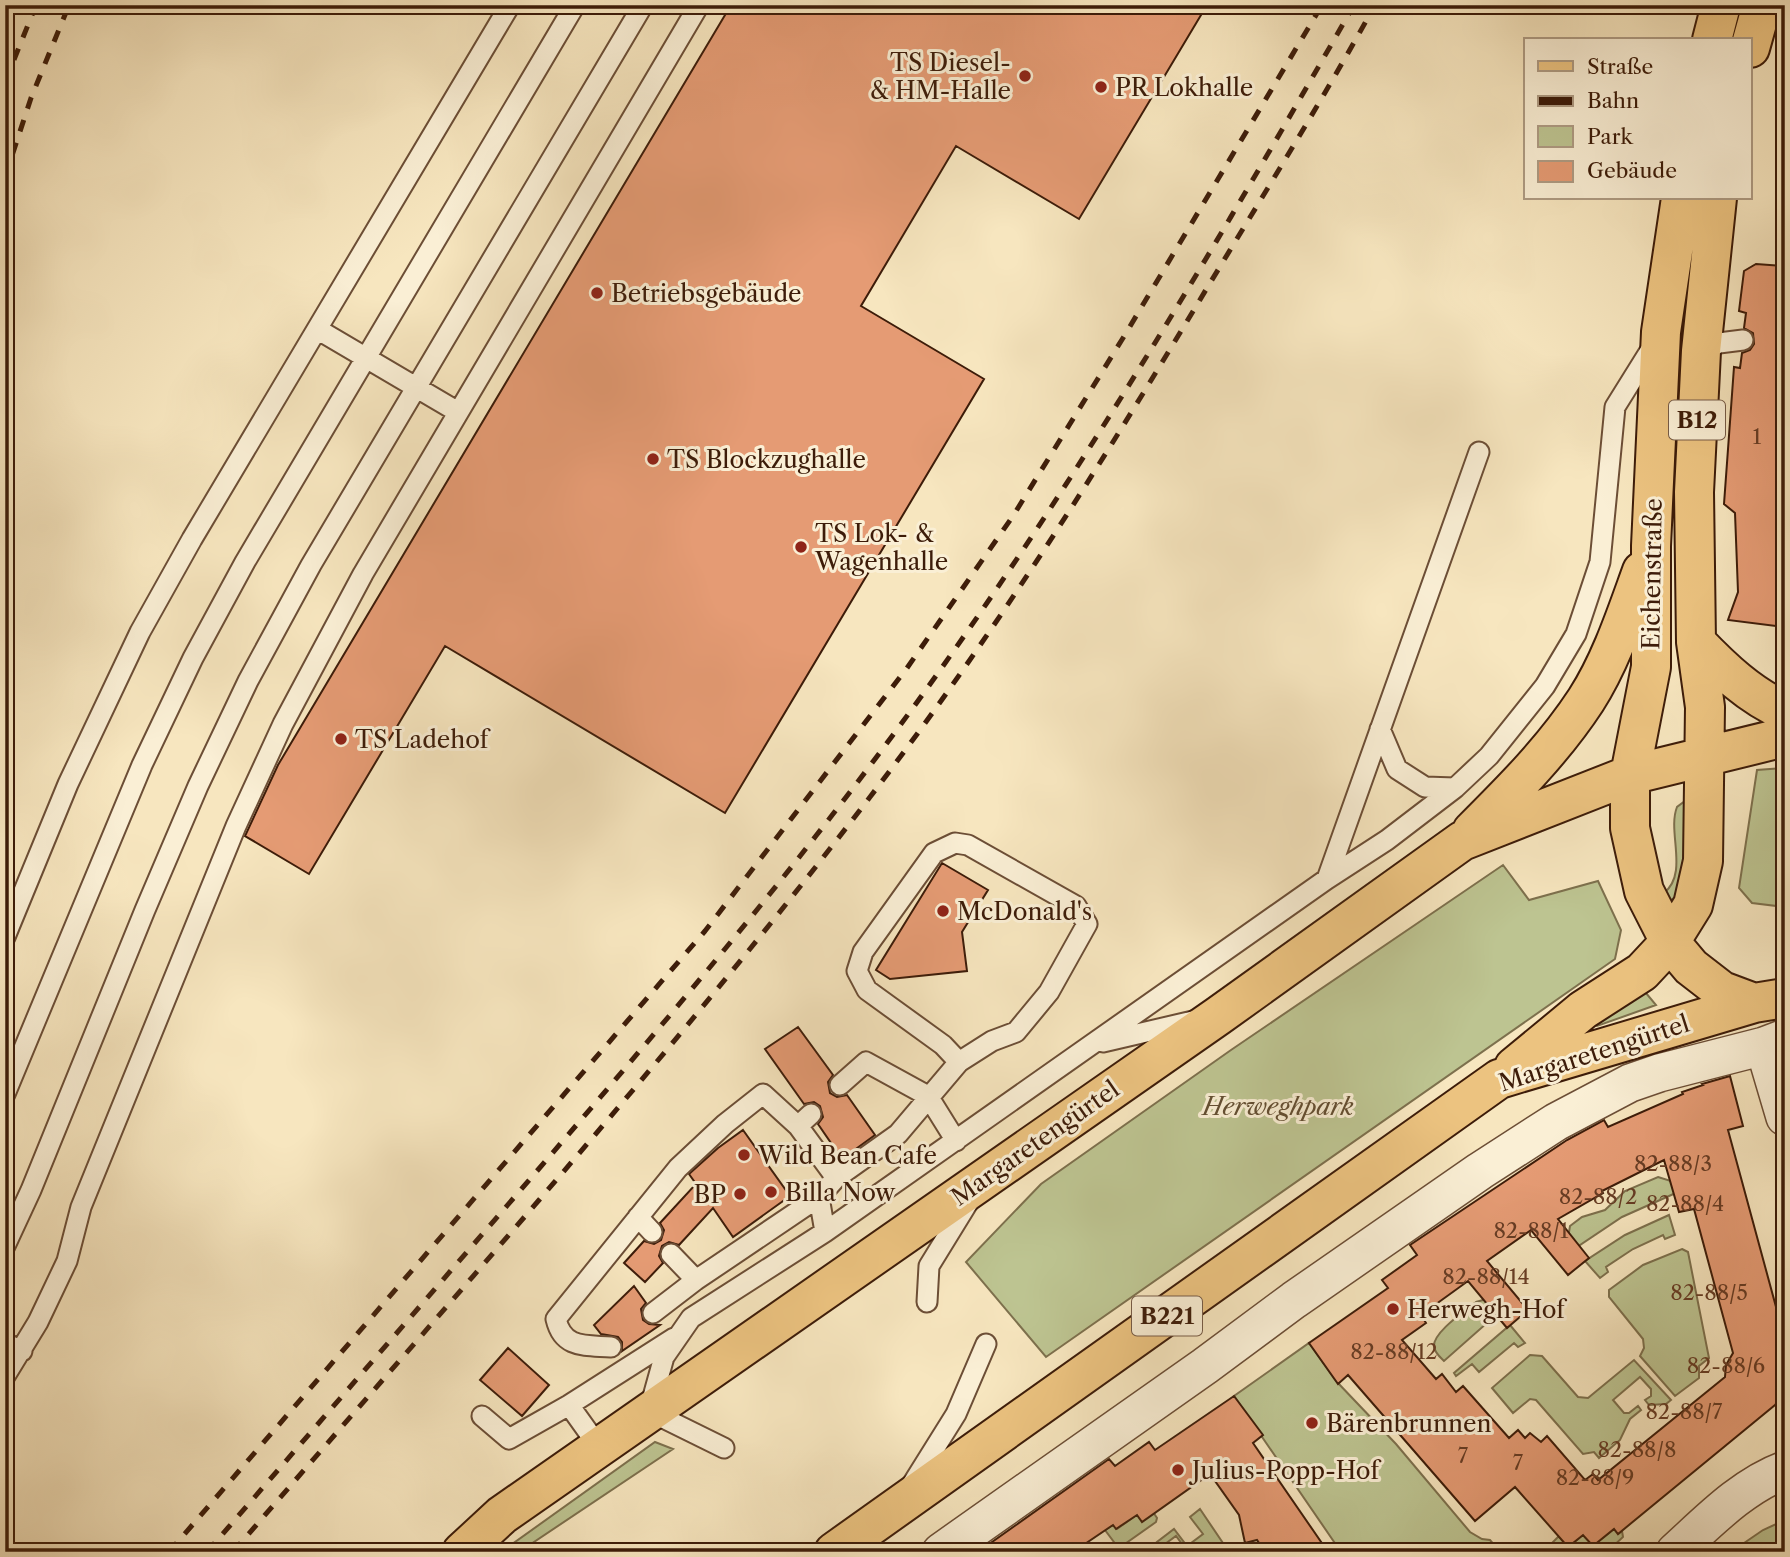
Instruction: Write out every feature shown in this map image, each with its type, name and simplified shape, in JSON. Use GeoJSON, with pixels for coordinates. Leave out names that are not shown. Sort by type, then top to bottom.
{"type":"FeatureCollection","features":[{"type":"Feature","properties":{"kind":"main road"},"geometry":{"type":"LineString","coordinates":[[1713,38],[1721,5]]}},
{"type":"Feature","properties":{"kind":"main road"},"geometry":{"type":"LineString","coordinates":[[1752,41],[1762,5]]}},
{"type":"Feature","properties":{"kind":"main road","name":"Eichenstraße"},"geometry":{"type":"LineString","coordinates":[[1681,200],[1661,332],[1651,546],[1651,667],[1630,775],[1630,828],[1644,891],[1670,942],[1691,967],[1722,991],[1770,1000]]}},
{"type":"Feature","properties":{"kind":"main road","name":"Eichenstraße"},"geometry":{"type":"LineString","coordinates":[[1499,1079],[1583,1010],[1642,972],[1670,942],[1692,905],[1703,861],[1705,706],[1696,642],[1695,492],[1701,351],[1717,200]]}},
{"type":"Feature","properties":{"kind":"main road"},"geometry":{"type":"LineString","coordinates":[[1462,841],[1536,766],[1587,698],[1615,643],[1651,546]]}},
{"type":"Feature","properties":{"kind":"main road"},"geometry":{"type":"LineString","coordinates":[[1696,642],[1722,669],[1755,694],[1785,711]]}},
{"type":"Feature","properties":{"kind":"main road","name":"Margaretengürtel"},"geometry":{"type":"LineString","coordinates":[[462,1552],[502,1515],[1218,1016],[1462,841],[1630,775],[1785,737]]}},
{"type":"Feature","properties":{"kind":"main road","name":"Margaretengürtel"},"geometry":{"type":"LineString","coordinates":[[834,1552],[1499,1079],[1770,1000]]}},
{"type":"Feature","properties":{"kind":"main road"},"geometry":{"type":"LineString","coordinates":[[431,1552],[502,1515]]}},
{"type":"Feature","properties":{"kind":"street"},"geometry":{"type":"LineString","coordinates":[[1775,1042],[1785,1117]]}},
{"type":"Feature","properties":{"kind":"street","name":"Margaretengürtel"},"geometry":{"type":"LineString","coordinates":[[941,1552],[1205,1366],[1293,1300],[1556,1122],[1630,1083],[1775,1042]]}},
{"type":"Feature","properties":{"kind":"street"},"geometry":{"type":"LineString","coordinates":[[1675,1552],[1736,1498],[1770,1475],[1785,1470]]}},
{"type":"Feature","properties":{"kind":"lane"},"geometry":{"type":"LineString","coordinates":[[5,937],[68,784],[140,632],[510,5]]}},
{"type":"Feature","properties":{"kind":"lane"},"geometry":{"type":"LineString","coordinates":[[5,1094],[142,765],[193,658],[245,562],[575,5]]}},
{"type":"Feature","properties":{"kind":"lane"},"geometry":{"type":"LineString","coordinates":[[5,1246],[31,1190],[182,824],[248,681],[311,565],[643,5]]}},
{"type":"Feature","properties":{"kind":"lane"},"geometry":{"type":"LineString","coordinates":[[5,1376],[14,1347],[67,1261],[81,1207],[236,826],[283,724],[363,574],[699,5]]}},
{"type":"Feature","properties":{"kind":"lane"},"geometry":{"type":"LineString","coordinates":[[317,329],[458,412]]}},
{"type":"Feature","properties":{"kind":"lane"},"geometry":{"type":"LineString","coordinates":[[724,1448],[649,1411],[664,1357],[677,1335],[696,1315],[825,1232],[1327,878],[1387,840],[1455,788],[1489,756],[1545,686],[1576,634],[1600,562],[1615,407],[1661,332]]}},
{"type":"Feature","properties":{"kind":"lane"},"geometry":{"type":"LineString","coordinates":[[1701,351],[1719,343],[1743,340]]}},
{"type":"Feature","properties":{"kind":"lane"},"geometry":{"type":"LineString","coordinates":[[1327,878],[1479,452]]}},
{"type":"Feature","properties":{"kind":"lane"},"geometry":{"type":"LineString","coordinates":[[1380,729],[1396,769],[1425,787],[1455,788]]}},
{"type":"Feature","properties":{"kind":"lane"},"geometry":{"type":"LineString","coordinates":[[653,1313],[696,1280],[819,1197],[836,1178],[898,1134],[959,1062],[992,1041],[1016,1032],[1049,992],[1087,923],[1076,906],[968,845],[955,843],[934,853],[863,952],[857,971],[867,990],[943,1045],[959,1062]]}},
{"type":"Feature","properties":{"kind":"lane"},"geometry":{"type":"LineString","coordinates":[[1092,1044],[1218,1016]]}},
{"type":"Feature","properties":{"kind":"lane"},"geometry":{"type":"LineString","coordinates":[[840,1085],[866,1062],[928,1096],[956,1141]]}},
{"type":"Feature","properties":{"kind":"lane"},"geometry":{"type":"LineString","coordinates":[[611,1347],[575,1345],[559,1332],[556,1319],[678,1168],[725,1124],[763,1094],[805,1120],[836,1178]]}},
{"type":"Feature","properties":{"kind":"lane"},"geometry":{"type":"LineString","coordinates":[[927,1301],[929,1266],[982,1180]]}},
{"type":"Feature","properties":{"kind":"lane"},"geometry":{"type":"LineString","coordinates":[[819,1197],[825,1232]]}},
{"type":"Feature","properties":{"kind":"lane"},"geometry":{"type":"LineString","coordinates":[[638,1217],[652,1232]]}},
{"type":"Feature","properties":{"kind":"lane"},"geometry":{"type":"LineString","coordinates":[[671,1254],[696,1280]]}},
{"type":"Feature","properties":{"kind":"lane"},"geometry":{"type":"LineString","coordinates":[[482,1416],[509,1438],[569,1405],[677,1335]]}},
{"type":"Feature","properties":{"kind":"lane"},"geometry":{"type":"LineString","coordinates":[[898,1507],[956,1414],[986,1345]]}},
{"type":"Feature","properties":{"kind":"lane"},"geometry":{"type":"LineString","coordinates":[[569,1405],[599,1447]]}},
{"type":"Feature","properties":{"kind":"green space"},"geometry":{"type":"Polygon","coordinates":[[[1785,768],[1785,956],[1782,956],[1776,906],[1752,903],[1739,888],[1757,770],[1785,768]]]}},
{"type":"Feature","properties":{"kind":"green space"},"geometry":{"type":"Polygon","coordinates":[[[1685,801],[1686,857],[1675,897],[1670,901],[1664,893],[1675,875],[1675,817],[1677,807],[1685,801]]]}},
{"type":"Feature","properties":{"kind":"green space","name":"Herweghpark"},"geometry":{"type":"Polygon","coordinates":[[[1503,865],[1529,900],[1598,881],[1621,930],[1615,959],[1046,1357],[966,1262],[1041,1184],[1231,1050],[1503,865]]]}},
{"type":"Feature","properties":{"kind":"green space"},"geometry":{"type":"Polygon","coordinates":[[[1641,987],[1656,1005],[1597,1026],[1594,1024],[1641,987]]]}},
{"type":"Feature","properties":{"kind":"green space"},"geometry":{"type":"Polygon","coordinates":[[[1658,1177],[1671,1181],[1678,1192],[1622,1217],[1574,1249],[1568,1238],[1570,1226],[1582,1217],[1605,1210],[1625,1191],[1658,1177]]]}},
{"type":"Feature","properties":{"kind":"green space"},"geometry":{"type":"Polygon","coordinates":[[[1669,1215],[1675,1235],[1665,1239],[1663,1235],[1633,1249],[1606,1267],[1608,1272],[1600,1278],[1585,1261],[1625,1235],[1669,1215]]]}},
{"type":"Feature","properties":{"kind":"green space"},"geometry":{"type":"Polygon","coordinates":[[[1682,1249],[1688,1252],[1709,1358],[1699,1366],[1699,1378],[1675,1396],[1640,1356],[1644,1348],[1643,1339],[1609,1297],[1609,1290],[1643,1265],[1682,1249]]]}},
{"type":"Feature","properties":{"kind":"green space"},"geometry":{"type":"Polygon","coordinates":[[[1490,1300],[1496,1315],[1444,1361],[1434,1347],[1438,1335],[1476,1302],[1490,1300]]]}},
{"type":"Feature","properties":{"kind":"green space"},"geometry":{"type":"Polygon","coordinates":[[[1510,1325],[1525,1343],[1518,1347],[1514,1343],[1479,1372],[1472,1364],[1456,1376],[1454,1373],[1510,1325]]]}},
{"type":"Feature","properties":{"kind":"green space"},"geometry":{"type":"Polygon","coordinates":[[[1309,1343],[1338,1383],[1396,1444],[1470,1532],[1490,1540],[1500,1552],[1341,1552],[1234,1396],[1309,1343]]]}},
{"type":"Feature","properties":{"kind":"green space"},"geometry":{"type":"Polygon","coordinates":[[[1530,1355],[1542,1356],[1578,1397],[1588,1398],[1634,1360],[1671,1400],[1666,1404],[1649,1405],[1645,1400],[1651,1396],[1651,1389],[1640,1377],[1613,1400],[1624,1413],[1629,1413],[1638,1406],[1641,1410],[1630,1419],[1620,1440],[1599,1458],[1594,1452],[1583,1454],[1536,1400],[1530,1399],[1513,1413],[1492,1388],[1530,1355]]]}},
{"type":"Feature","properties":{"kind":"green space"},"geometry":{"type":"Polygon","coordinates":[[[655,1442],[673,1449],[519,1552],[501,1552],[655,1442]]]}},
{"type":"Feature","properties":{"kind":"green space"},"geometry":{"type":"Polygon","coordinates":[[[1149,1506],[1157,1518],[1156,1522],[1122,1546],[1117,1546],[1105,1530],[1113,1525],[1117,1529],[1149,1506]]]}},
{"type":"Feature","properties":{"kind":"green space"},"geometry":{"type":"Polygon","coordinates":[[[1200,1509],[1229,1552],[1188,1552],[1176,1536],[1161,1547],[1157,1542],[1174,1529],[1187,1546],[1203,1534],[1190,1517],[1200,1509]]]}},
{"type":"Feature","properties":{"kind":"green space"},"geometry":{"type":"Polygon","coordinates":[[[1785,1520],[1785,1552],[1731,1552],[1763,1530],[1785,1520]]]}},
{"type":"Feature","properties":{"kind":"green space"},"geometry":{"type":"Polygon","coordinates":[[[1614,1529],[1618,1534],[1622,1531],[1623,1537],[1607,1552],[1546,1552],[1559,1536],[1568,1547],[1583,1535],[1593,1546],[1614,1529]]]}},
{"type":"Feature","properties":{"kind":"building"},"geometry":{"type":"Polygon","coordinates":[[[731,5],[1207,5],[1079,219],[956,146],[861,306],[984,379],[725,813],[445,646],[309,874],[245,836],[278,765],[731,5]]]}},
{"type":"Feature","properties":{"kind":"building"},"geometry":{"type":"Polygon","coordinates":[[[1756,264],[1785,266],[1785,627],[1728,620],[1738,592],[1735,513],[1724,504],[1734,367],[1740,368],[1742,353],[1750,350],[1754,344],[1753,333],[1744,328],[1746,313],[1739,311],[1744,271],[1756,264]]]}},
{"type":"Feature","properties":{"kind":"building","name":"McDonald's"},"geometry":{"type":"Polygon","coordinates":[[[942,863],[988,890],[962,932],[967,971],[890,979],[876,970],[942,863]]]}},
{"type":"Feature","properties":{"kind":"building"},"geometry":{"type":"Polygon","coordinates":[[[798,1027],[833,1075],[828,1082],[830,1093],[837,1097],[847,1095],[875,1135],[842,1159],[818,1124],[823,1117],[820,1106],[814,1102],[804,1104],[765,1049],[798,1027]]]}},
{"type":"Feature","properties":{"kind":"building","name":"Herwegh-Hof"},"geometry":{"type":"Polygon","coordinates":[[[1730,1076],[1743,1126],[1728,1130],[1785,1340],[1785,1394],[1618,1534],[1614,1529],[1593,1546],[1583,1535],[1568,1547],[1515,1487],[1475,1521],[1348,1375],[1338,1384],[1309,1343],[1388,1288],[1382,1280],[1417,1255],[1410,1245],[1567,1140],[1604,1120],[1608,1127],[1702,1084],[1730,1076]],[[1664,1160],[1602,1191],[1603,1193],[1558,1219],[1589,1258],[1568,1275],[1531,1230],[1487,1261],[1528,1310],[1507,1328],[1468,1281],[1421,1315],[1426,1323],[1402,1340],[1436,1379],[1442,1374],[1456,1392],[1463,1386],[1509,1438],[1518,1430],[1525,1438],[1530,1433],[1541,1442],[1547,1436],[1585,1480],[1593,1474],[1598,1480],[1725,1377],[1726,1365],[1733,1353],[1694,1209],[1679,1212],[1664,1160]]]}},
{"type":"Feature","properties":{"kind":"building"},"geometry":{"type":"Polygon","coordinates":[[[743,1130],[790,1196],[733,1237],[713,1208],[679,1245],[669,1242],[662,1246],[659,1256],[663,1263],[645,1282],[624,1263],[644,1241],[654,1244],[661,1240],[664,1230],[660,1223],[696,1184],[689,1174],[743,1130]]]}},
{"type":"Feature","properties":{"kind":"building"},"geometry":{"type":"Polygon","coordinates":[[[634,1286],[646,1303],[641,1309],[643,1320],[649,1324],[660,1325],[622,1351],[622,1342],[618,1337],[601,1334],[594,1325],[634,1286]]]}},
{"type":"Feature","properties":{"kind":"building"},"geometry":{"type":"Polygon","coordinates":[[[508,1348],[549,1385],[522,1416],[480,1380],[508,1348]]]}},
{"type":"Feature","properties":{"kind":"building","name":"Julius-Popp-Hof"},"geometry":{"type":"Polygon","coordinates":[[[1234,1396],[1263,1435],[1253,1443],[1328,1552],[1265,1552],[1257,1540],[1245,1543],[1239,1515],[1210,1474],[1142,1522],[1137,1515],[1116,1529],[1113,1525],[1073,1552],[978,1552],[1109,1459],[1115,1466],[1149,1442],[1155,1450],[1234,1396]]]}},
{"type":"Feature","properties":{"kind":"railway"},"geometry":{"type":"LineString","coordinates":[[5,25],[13,5]]}},
{"type":"Feature","properties":{"kind":"railway"},"geometry":{"type":"LineString","coordinates":[[5,82],[36,5]]}},
{"type":"Feature","properties":{"kind":"railway"},"geometry":{"type":"LineString","coordinates":[[5,177],[31,98],[69,5]]}},
{"type":"Feature","properties":{"kind":"railway"},"geometry":{"type":"LineString","coordinates":[[169,1552],[705,931],[907,668],[1013,516],[1322,5]]}},
{"type":"Feature","properties":{"kind":"railway"},"geometry":{"type":"LineString","coordinates":[[207,1552],[679,1004],[783,877],[884,747],[990,599],[1099,433],[1203,263],[1354,5]]}},
{"type":"Feature","properties":{"kind":"railway"},"geometry":{"type":"LineString","coordinates":[[233,1552],[637,1085],[794,894],[916,736],[1087,483],[1292,147],[1375,5]]}},
{"type":"Feature","properties":{"kind":"place","name":"TS Diesel- & HM-Halle"},"geometry":{"type":"Point","coordinates":[1025,76]}},
{"type":"Feature","properties":{"kind":"place","name":"PR Lokhalle"},"geometry":{"type":"Point","coordinates":[1101,87]}},
{"type":"Feature","properties":{"kind":"place","name":"Betriebsgebäude"},"geometry":{"type":"Point","coordinates":[597,293]}},
{"type":"Feature","properties":{"kind":"place","name":"TS Blockzughalle"},"geometry":{"type":"Point","coordinates":[653,459]}},
{"type":"Feature","properties":{"kind":"place","name":"TS Lok- & Wagenhalle"},"geometry":{"type":"Point","coordinates":[801,547]}},
{"type":"Feature","properties":{"kind":"place","name":"TS Ladehof"},"geometry":{"type":"Point","coordinates":[341,739]}},
{"type":"Feature","properties":{"kind":"place","name":"McDonald's"},"geometry":{"type":"Point","coordinates":[943,911]}},
{"type":"Feature","properties":{"kind":"place","name":"Wild Bean Cafe"},"geometry":{"type":"Point","coordinates":[744,1155]}},
{"type":"Feature","properties":{"kind":"place","name":"Billa Now"},"geometry":{"type":"Point","coordinates":[771,1192]}},
{"type":"Feature","properties":{"kind":"place","name":"BP"},"geometry":{"type":"Point","coordinates":[740,1194]}},
{"type":"Feature","properties":{"kind":"place","name":"Herwegh-Hof"},"geometry":{"type":"Point","coordinates":[1393,1309]}},
{"type":"Feature","properties":{"kind":"place","name":"Bärenbrunnen"},"geometry":{"type":"Point","coordinates":[1312,1423]}},
{"type":"Feature","properties":{"kind":"place","name":"Julius-Popp-Hof"},"geometry":{"type":"Point","coordinates":[1178,1470]}}]}
